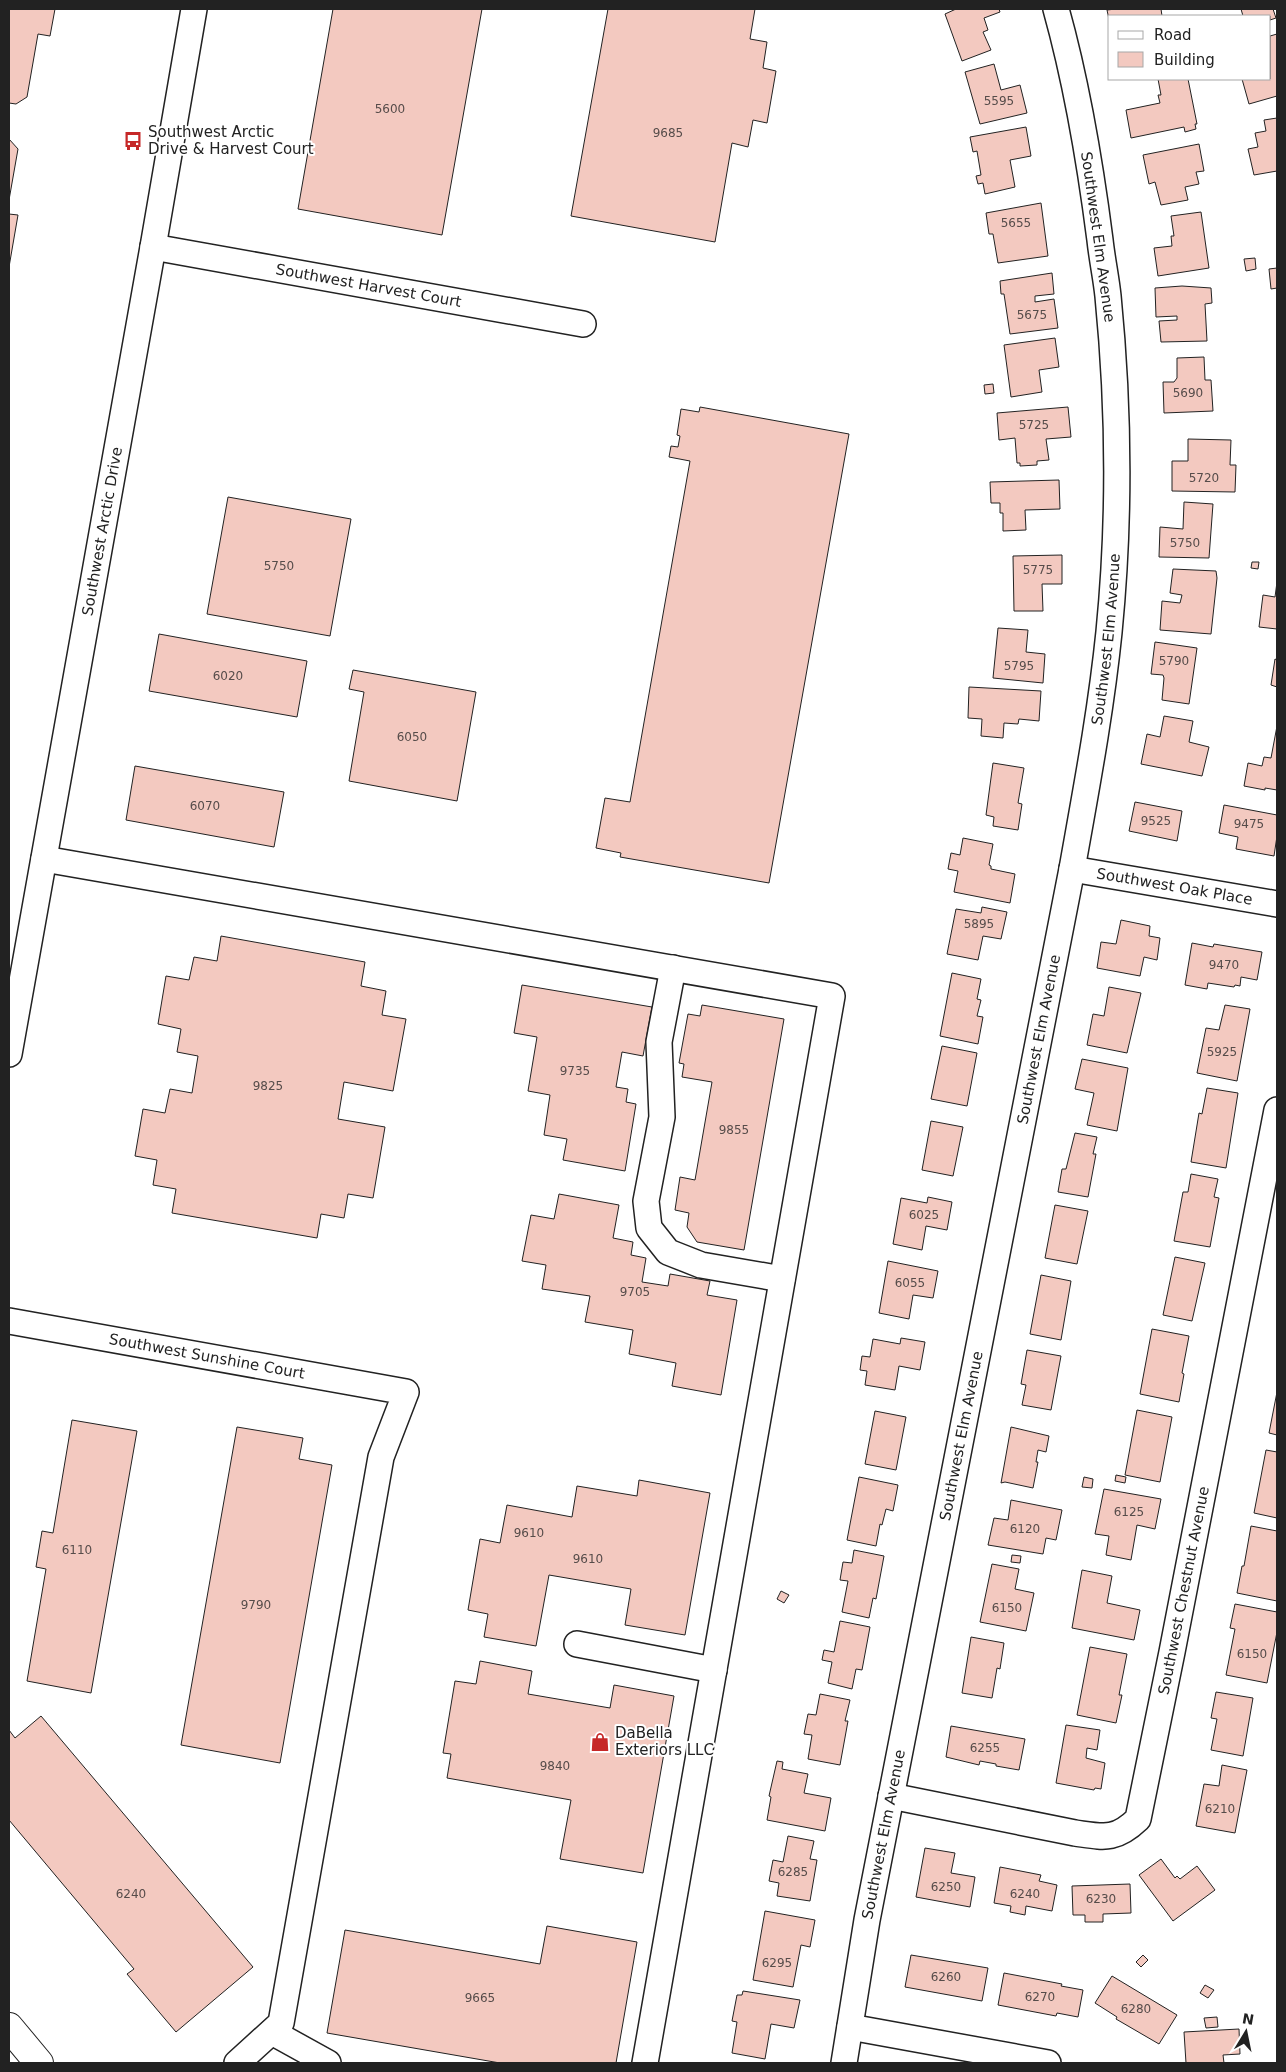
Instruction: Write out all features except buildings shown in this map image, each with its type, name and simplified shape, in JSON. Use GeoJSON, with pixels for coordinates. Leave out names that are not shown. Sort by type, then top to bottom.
{"type":"FeatureCollection","features":[{"type":"Feature","properties":{"kind":"main road"},"geometry":{"type":"LineString","coordinates":[[9,2027],[39,2063]]}},
{"type":"Feature","properties":{"kind":"street","name":"Southwest Arctic Drive"},"geometry":{"type":"LineString","coordinates":[[9,1054],[194,9]]}},
{"type":"Feature","properties":{"kind":"street","name":"Southwest Elm Avenue"},"geometry":{"type":"LineString","coordinates":[[844,2063],[867,1920],[1072,869],[1089,774],[1109,631],[1116,498],[1115,431],[1108,295],[1093,185],[1081,117],[1056,9]]}},
{"type":"Feature","properties":{"kind":"street","name":"Southwest Harvest Court"},"geometry":{"type":"LineString","coordinates":[[153,247],[583,324]]}},
{"type":"Feature","properties":{"kind":"street"},"geometry":{"type":"LineString","coordinates":[[44,859],[832,996],[645,2063]]}},
{"type":"Feature","properties":{"kind":"street","name":"Southwest Oak Place"},"geometry":{"type":"LineString","coordinates":[[1072,869],[1277,904]]}},
{"type":"Feature","properties":{"kind":"street"},"geometry":{"type":"LineString","coordinates":[[673,968],[659,1042],[662,1117],[646,1201],[649,1228],[668,1252],[701,1265],[782,1279]]}},
{"type":"Feature","properties":{"kind":"street","name":"Southwest Chestnut Avenue"},"geometry":{"type":"LineString","coordinates":[[891,1796],[1105,1838],[1126,1830],[1138,1819],[1277,1110]]}},
{"type":"Feature","properties":{"kind":"street","name":"Southwest Sunshine Court"},"geometry":{"type":"LineString","coordinates":[[9,1321],[406,1392],[381,1457],[281,2023],[272,2032]]}},
{"type":"Feature","properties":{"kind":"street"},"geometry":{"type":"LineString","coordinates":[[577,1644],[714,1670]]}},
{"type":"Feature","properties":{"kind":"street"},"geometry":{"type":"LineString","coordinates":[[850,2027],[1048,2063]]}},
{"type":"Feature","properties":{"kind":"street"},"geometry":{"type":"LineString","coordinates":[[237,2063],[272,2032],[332,2063]]}},
{"type":"Feature","properties":{"kind":"place","name":"Southwest Arctic Drive & Harvest Court"},"geometry":{"type":"Point","coordinates":[133,141]}},
{"type":"Feature","properties":{"kind":"place","name":"DaBella Exteriors LLC"},"geometry":{"type":"Point","coordinates":[600,1742]}}]}
